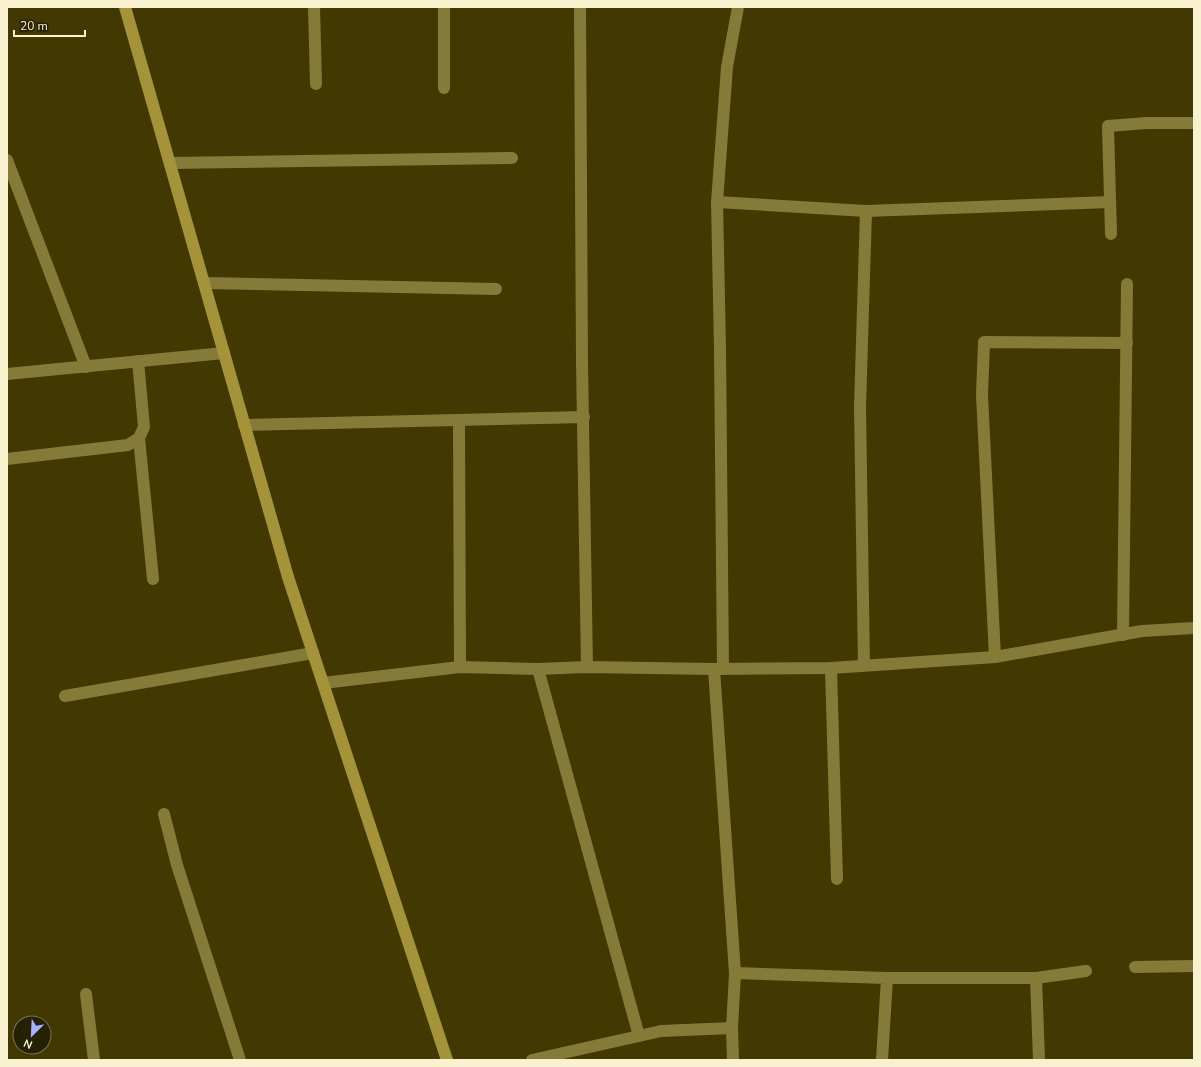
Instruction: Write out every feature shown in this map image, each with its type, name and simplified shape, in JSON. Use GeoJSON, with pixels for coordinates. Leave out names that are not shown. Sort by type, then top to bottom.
{"type":"FeatureCollection","features":[{"type":"Feature","properties":{"kind":"main road"},"geometry":{"type":"LineString","coordinates":[[125,7],[288,577],[447,1060]]}},
{"type":"Feature","properties":{"kind":"street"},"geometry":{"type":"LineString","coordinates":[[314,7],[316,84]]}},
{"type":"Feature","properties":{"kind":"street"},"geometry":{"type":"LineString","coordinates":[[444,7],[444,88]]}},
{"type":"Feature","properties":{"kind":"street"},"geometry":{"type":"LineString","coordinates":[[580,7],[582,354],[587,667]]}},
{"type":"Feature","properties":{"kind":"street"},"geometry":{"type":"LineString","coordinates":[[733,1060],[732,1028],[735,973],[718,669],[720,362],[717,202],[727,67],[738,7]]}},
{"type":"Feature","properties":{"kind":"street"},"geometry":{"type":"LineString","coordinates":[[1111,234],[1108,126],[1147,123],[1194,123]]}},
{"type":"Feature","properties":{"kind":"street"},"geometry":{"type":"LineString","coordinates":[[170,164],[512,158]]}},
{"type":"Feature","properties":{"kind":"street"},"geometry":{"type":"LineString","coordinates":[[7,160],[86,367]]}},
{"type":"Feature","properties":{"kind":"street"},"geometry":{"type":"LineString","coordinates":[[717,202],[866,211],[1110,202]]}},
{"type":"Feature","properties":{"kind":"street"},"geometry":{"type":"LineString","coordinates":[[864,666],[860,407],[866,211]]}},
{"type":"Feature","properties":{"kind":"street"},"geometry":{"type":"LineString","coordinates":[[204,283],[496,289]]}},
{"type":"Feature","properties":{"kind":"street"},"geometry":{"type":"LineString","coordinates":[[1123,635],[1127,343],[1126,284]]}},
{"type":"Feature","properties":{"kind":"street"},"geometry":{"type":"LineString","coordinates":[[995,657],[982,395],[984,342],[1127,343]]}},
{"type":"Feature","properties":{"kind":"street"},"geometry":{"type":"LineString","coordinates":[[7,374],[224,353]]}},
{"type":"Feature","properties":{"kind":"street"},"geometry":{"type":"LineString","coordinates":[[138,361],[144,427],[139,438],[153,579]]}},
{"type":"Feature","properties":{"kind":"street"},"geometry":{"type":"LineString","coordinates":[[244,425],[584,417]]}},
{"type":"Feature","properties":{"kind":"street"},"geometry":{"type":"LineString","coordinates":[[459,420],[460,667]]}},
{"type":"Feature","properties":{"kind":"street"},"geometry":{"type":"LineString","coordinates":[[7,459],[128,445],[139,438]]}},
{"type":"Feature","properties":{"kind":"street"},"geometry":{"type":"LineString","coordinates":[[323,683],[460,667],[538,669],[587,667],[718,669],[831,668],[864,666],[995,657],[1142,631],[1194,628]]}},
{"type":"Feature","properties":{"kind":"street"},"geometry":{"type":"LineString","coordinates":[[65,696],[313,653]]}},
{"type":"Feature","properties":{"kind":"street"},"geometry":{"type":"LineString","coordinates":[[831,668],[837,879]]}},
{"type":"Feature","properties":{"kind":"street"},"geometry":{"type":"LineString","coordinates":[[538,669],[639,1036]]}},
{"type":"Feature","properties":{"kind":"street"},"geometry":{"type":"LineString","coordinates":[[164,814],[177,865],[240,1060]]}},
{"type":"Feature","properties":{"kind":"street"},"geometry":{"type":"LineString","coordinates":[[1135,967],[1194,966]]}},
{"type":"Feature","properties":{"kind":"street"},"geometry":{"type":"LineString","coordinates":[[735,973],[886,978],[1036,978],[1086,971]]}},
{"type":"Feature","properties":{"kind":"street"},"geometry":{"type":"LineString","coordinates":[[882,1060],[886,978]]}},
{"type":"Feature","properties":{"kind":"street"},"geometry":{"type":"LineString","coordinates":[[1036,978],[1039,1060]]}},
{"type":"Feature","properties":{"kind":"street"},"geometry":{"type":"LineString","coordinates":[[86,994],[94,1060]]}},
{"type":"Feature","properties":{"kind":"street"},"geometry":{"type":"LineString","coordinates":[[532,1060],[661,1031],[732,1028]]}}]}
